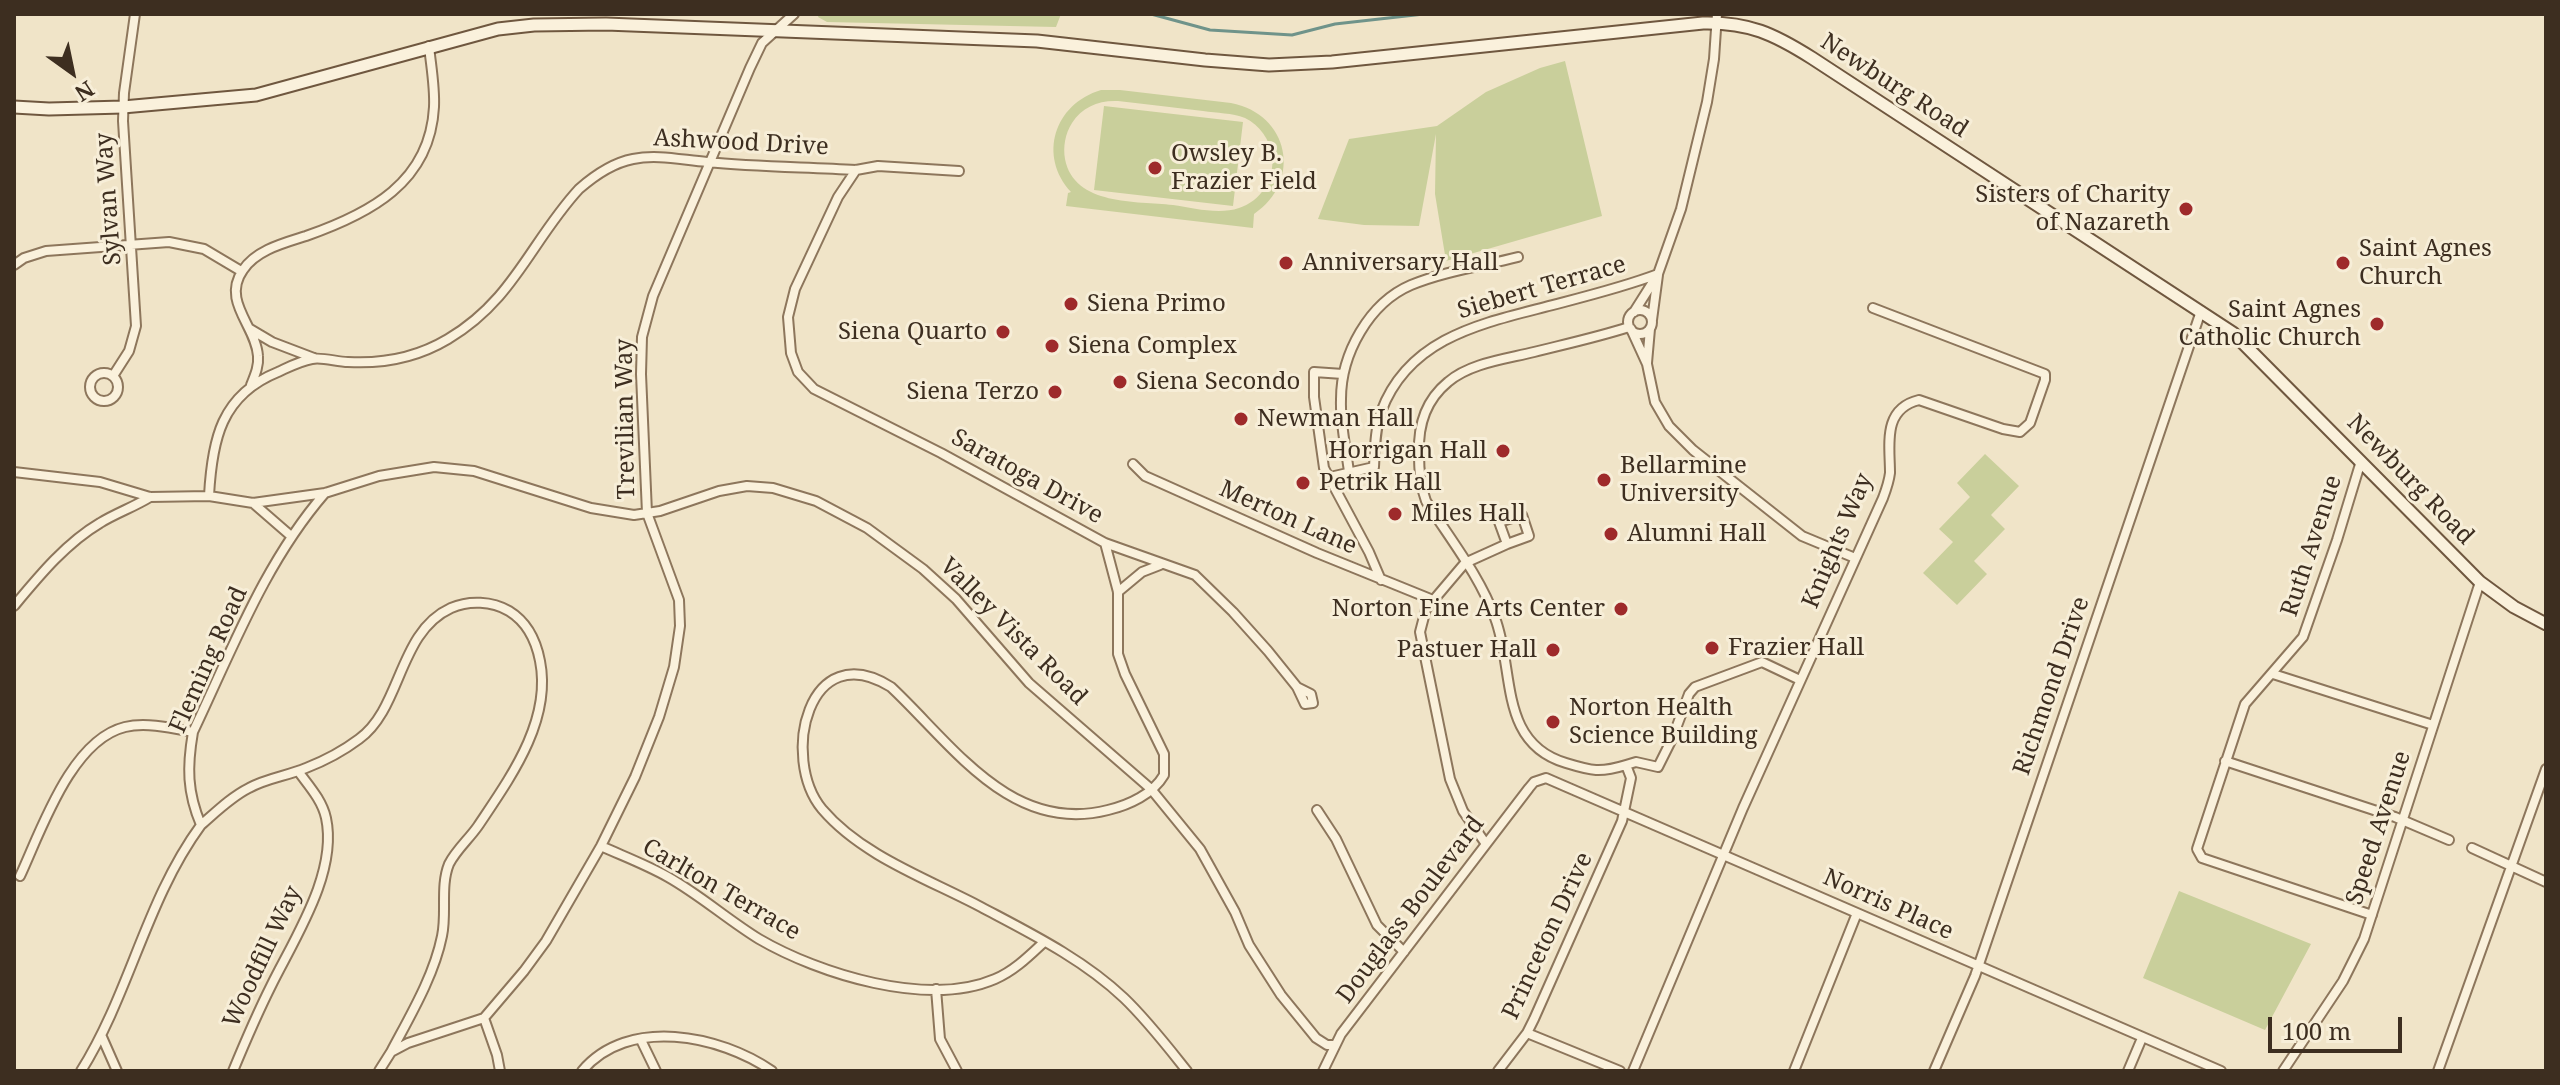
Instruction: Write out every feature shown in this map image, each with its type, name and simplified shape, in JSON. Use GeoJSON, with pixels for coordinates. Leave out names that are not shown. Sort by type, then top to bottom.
{"type":"FeatureCollection","features":[{"type":"Feature","properties":{"kind":"main road","name":"Newburg Road"},"geometry":{"type":"LineString","coordinates":[[14,107],[123,107],[256,95],[498,29],[607,19],[774,31],[1037,41],[1269,65],[1332,62],[1717,18],[1777,36],[2201,311],[2248,346],[2480,582],[2514,607],[2546,624]]}},
{"type":"Feature","properties":{"kind":"street","name":"Sylvan Way"},"geometry":{"type":"LineString","coordinates":[[113,376],[129,351],[136,326],[123,107],[135,14]]}},
{"type":"Feature","properties":{"kind":"street","name":"Trevilian Way"},"geometry":{"type":"LineString","coordinates":[[484,1018],[546,941],[601,846],[635,777],[667,695],[678,643],[679,600],[647,513],[642,337],[653,296],[762,43],[794,14]]}},
{"type":"Feature","properties":{"kind":"street"},"geometry":{"type":"LineString","coordinates":[[1647,364],[1658,274],[1699,144],[1714,59],[1717,18]]}},
{"type":"Feature","properties":{"kind":"street"},"geometry":{"type":"LineString","coordinates":[[251,385],[257,371],[258,357],[237,301],[236,288],[241,271],[256,257],[277,245],[370,210],[408,176],[423,151],[433,117],[429,46]]}},
{"type":"Feature","properties":{"kind":"street","name":"Ashwood Drive"},"geometry":{"type":"LineString","coordinates":[[248,327],[272,342],[314,358],[369,363],[398,359],[436,346],[460,331],[498,299],[572,197],[595,176],[615,164],[635,158],[856,170],[878,166],[959,171]]}},
{"type":"Feature","properties":{"kind":"street","name":"Saratoga Drive"},"geometry":{"type":"LineString","coordinates":[[856,170],[838,197],[795,289],[788,317],[794,363],[803,379],[832,400],[941,453],[1105,543],[1118,592],[1118,654],[1164,754],[1164,775],[1151,789]]}},
{"type":"Feature","properties":{"kind":"street"},"geometry":{"type":"LineString","coordinates":[[14,265],[24,258],[46,251],[169,242],[188,244],[213,253],[241,271]]}},
{"type":"Feature","properties":{"kind":"street"},"geometry":{"type":"LineString","coordinates":[[1349,472],[1341,417],[1343,374],[1357,337],[1368,320],[1408,286],[1518,257]]}},
{"type":"Feature","properties":{"kind":"street"},"geometry":{"type":"LineString","coordinates":[[1658,274],[1629,318],[1630,328],[1647,364],[1655,402],[1669,426],[1693,450],[1802,536],[1855,558]]}},
{"type":"Feature","properties":{"kind":"street","name":"Siebert Terrace"},"geometry":{"type":"LineString","coordinates":[[1330,477],[1374,467],[1377,429],[1387,398],[1408,368],[1440,342],[1477,325],[1629,285],[1658,274]]}},
{"type":"Feature","properties":{"kind":"street","name":"Knights Way"},"geometry":{"type":"LineString","coordinates":[[1633,1071],[1800,680],[1883,498],[1890,475],[1888,431],[1903,407],[1919,400],[2020,432],[2030,423],[2045,380],[2045,374],[1873,308]]}},
{"type":"Feature","properties":{"kind":"street"},"geometry":{"type":"LineString","coordinates":[[1634,312],[1645,311],[1651,324]]}},
{"type":"Feature","properties":{"kind":"street","name":"Richmond Drive"},"geometry":{"type":"LineString","coordinates":[[1934,1071],[1978,966],[2201,311]]}},
{"type":"Feature","properties":{"kind":"street"},"geometry":{"type":"LineString","coordinates":[[1651,324],[1642,333],[1630,328],[1489,363],[1447,382],[1434,397],[1421,422],[1418,439],[1420,485],[1426,501],[1487,598],[1497,622],[1508,691],[1523,730],[1545,756],[1592,771],[1604,772],[1636,762],[1658,767],[1689,694],[1695,687],[1762,662],[1800,680]]}},
{"type":"Feature","properties":{"kind":"street","name":"Ashwood Drive"},"geometry":{"type":"LineString","coordinates":[[209,496],[219,428],[231,406],[251,385],[314,358]]}},
{"type":"Feature","properties":{"kind":"street"},"geometry":{"type":"LineString","coordinates":[[1343,374],[1314,372],[1314,397],[1324,468],[1381,580]]}},
{"type":"Feature","properties":{"kind":"street","name":"Ruth Avenue"},"geometry":{"type":"LineString","coordinates":[[2361,461],[2303,637],[2245,704],[2197,853],[2212,862],[2372,915]]}},
{"type":"Feature","properties":{"kind":"street","name":"Merton Lane"},"geometry":{"type":"LineString","coordinates":[[1133,464],[1145,476],[1433,600]]}},
{"type":"Feature","properties":{"kind":"street","name":"Valley Vista Road"},"geometry":{"type":"LineString","coordinates":[[14,472],[100,482],[150,497],[209,496],[253,503],[325,493],[379,476],[442,467],[489,475],[591,508],[634,515],[747,486],[797,494],[845,516],[923,569],[956,599],[1054,707],[1151,789],[1200,849],[1235,912],[1249,945],[1281,995],[1316,1038],[1327,1045],[1335,1045]]}},
{"type":"Feature","properties":{"kind":"street","name":"Fleming Road"},"geometry":{"type":"LineString","coordinates":[[201,825],[188,782],[187,762],[193,732],[238,636],[291,536],[325,493]]}},
{"type":"Feature","properties":{"kind":"street"},"geometry":{"type":"LineString","coordinates":[[14,606],[37,577],[81,537],[99,523],[150,497]]}},
{"type":"Feature","properties":{"kind":"street"},"geometry":{"type":"LineString","coordinates":[[253,503],[291,536]]}},
{"type":"Feature","properties":{"kind":"street"},"geometry":{"type":"LineString","coordinates":[[1105,543],[1189,572],[1210,588],[1297,687]]}},
{"type":"Feature","properties":{"kind":"street"},"geometry":{"type":"LineString","coordinates":[[1486,844],[1463,811],[1450,779],[1421,641],[1425,613],[1465,563],[1507,544]]}},
{"type":"Feature","properties":{"kind":"street"},"geometry":{"type":"LineString","coordinates":[[1118,592],[1142,572],[1161,564]]}},
{"type":"Feature","properties":{"kind":"street","name":"Speed Avenue"},"geometry":{"type":"LineString","coordinates":[[2283,1071],[2343,981],[2364,939],[2480,582]]}},
{"type":"Feature","properties":{"kind":"street"},"geometry":{"type":"LineString","coordinates":[[81,1071],[102,1037],[165,882],[180,853],[201,825],[246,789],[337,753],[368,732],[420,634],[440,614],[462,604],[485,603],[511,612],[529,630],[542,672],[542,696],[537,719],[510,775],[450,862],[445,878],[445,919],[439,949],[379,1071]]}},
{"type":"Feature","properties":{"kind":"street"},"geometry":{"type":"LineString","coordinates":[[1151,789],[1124,805],[1097,813],[1068,813],[1037,808],[1001,791],[978,774],[882,681],[847,674],[832,678],[820,688],[809,713],[803,743],[807,781],[822,809],[845,829],[887,859],[1077,962],[1125,998],[1187,1071]]}},
{"type":"Feature","properties":{"kind":"street"},"geometry":{"type":"LineString","coordinates":[[2273,674],[2433,725]]}},
{"type":"Feature","properties":{"kind":"street"},"geometry":{"type":"LineString","coordinates":[[20,876],[59,791],[73,769],[99,740],[120,728],[140,725],[193,732]]}},
{"type":"Feature","properties":{"kind":"street"},"geometry":{"type":"LineString","coordinates":[[2225,761],[2403,820],[2449,840]]}},
{"type":"Feature","properties":{"kind":"street","name":"Princeton Drive"},"geometry":{"type":"LineString","coordinates":[[1498,1071],[1527,1033],[1625,811],[1631,778],[1626,765]]}},
{"type":"Feature","properties":{"kind":"street"},"geometry":{"type":"LineString","coordinates":[[2438,1071],[2546,769]]}},
{"type":"Feature","properties":{"kind":"street","name":"Woodfill Way"},"geometry":{"type":"LineString","coordinates":[[233,1071],[306,916],[325,860],[328,827],[325,813],[298,771]]}},
{"type":"Feature","properties":{"kind":"street","name":"Norris Place"},"geometry":{"type":"LineString","coordinates":[[1540,779],[1553,779],[2221,1071]]}},
{"type":"Feature","properties":{"kind":"street","name":"Douglass Boulevard"},"geometry":{"type":"LineString","coordinates":[[1323,1071],[1335,1045],[1404,952],[1529,788],[1540,779]]}},
{"type":"Feature","properties":{"kind":"street"},"geometry":{"type":"LineString","coordinates":[[1317,810],[1332,831],[1377,925],[1404,952]]}},
{"type":"Feature","properties":{"kind":"street","name":"Carlton Terrace"},"geometry":{"type":"LineString","coordinates":[[601,846],[666,876],[762,941],[834,973],[867,981],[936,989],[966,987],[996,979],[1011,971],[1044,942]]}},
{"type":"Feature","properties":{"kind":"street"},"geometry":{"type":"LineString","coordinates":[[2472,848],[2546,882]]}},
{"type":"Feature","properties":{"kind":"street"},"geometry":{"type":"LineString","coordinates":[[1794,1071],[1857,913]]}},
{"type":"Feature","properties":{"kind":"street"},"geometry":{"type":"LineString","coordinates":[[936,989],[940,1039],[957,1071]]}},
{"type":"Feature","properties":{"kind":"street"},"geometry":{"type":"LineString","coordinates":[[391,1052],[408,1043],[484,1018],[500,1071]]}},
{"type":"Feature","properties":{"kind":"street"},"geometry":{"type":"LineString","coordinates":[[1527,1033],[1620,1071]]}},
{"type":"Feature","properties":{"kind":"street"},"geometry":{"type":"LineString","coordinates":[[582,1071],[605,1051],[660,1036],[690,1038],[726,1049],[772,1071]]}},
{"type":"Feature","properties":{"kind":"street"},"geometry":{"type":"LineString","coordinates":[[102,1037],[117,1071]]}},
{"type":"Feature","properties":{"kind":"street"},"geometry":{"type":"LineString","coordinates":[[2128,1071],[2142,1038]]}},
{"type":"Feature","properties":{"kind":"street"},"geometry":{"type":"LineString","coordinates":[[641,1040],[656,1071]]}},
{"type":"Feature","properties":{"kind":"green space"},"geometry":{"type":"Polygon","coordinates":[[[819,14],[1061,14],[1056,27],[827,22],[818,17],[819,14]]]}},
{"type":"Feature","properties":{"kind":"green space"},"geometry":{"type":"Polygon","coordinates":[[[1565,61],[1602,216],[1446,261],[1435,194],[1436,134],[1419,226],[1364,225],[1318,219],[1349,139],[1437,126],[1486,92],[1540,68],[1565,61]]]}},
{"type":"Feature","properties":{"kind":"green space"},"geometry":{"type":"Polygon","coordinates":[[[1101,90],[1120,90],[1231,103],[1251,110],[1266,120],[1277,134],[1283,150],[1284,167],[1279,184],[1269,200],[1254,214],[1253,228],[1066,206],[1068,193],[1071,192],[1055,163],[1056,133],[1062,119],[1085,97],[1101,90]],[[1129,102],[1098,103],[1086,109],[1072,123],[1065,141],[1065,159],[1071,174],[1081,185],[1109,198],[1215,211],[1247,205],[1265,188],[1271,173],[1271,150],[1267,139],[1250,121],[1230,114],[1129,102]]]}},
{"type":"Feature","properties":{"kind":"green space"},"geometry":{"type":"Polygon","coordinates":[[[1104,106],[1243,122],[1233,206],[1094,190],[1104,106]]]}},
{"type":"Feature","properties":{"kind":"green space"},"geometry":{"type":"Polygon","coordinates":[[[1985,454],[2019,486],[1991,515],[2005,529],[1974,561],[1987,574],[1957,605],[1923,573],[1953,542],[1939,529],[1970,497],[1957,483],[1985,454]]]}},
{"type":"Feature","properties":{"kind":"green space"},"geometry":{"type":"Polygon","coordinates":[[[2179,891],[2311,944],[2265,1030],[2143,978],[2179,891]]]}},
{"type":"Feature","properties":{"kind":"waterway"},"geometry":{"type":"LineString","coordinates":[[1151,14],[1210,30],[1292,35],[1335,24],[1424,14]]}},
{"type":"Feature","properties":{"kind":"place","name":"Owsley B. Frazier Field"},"geometry":{"type":"Point","coordinates":[1155,168]}},
{"type":"Feature","properties":{"kind":"place","name":"Sisters of Charity of Nazareth"},"geometry":{"type":"Point","coordinates":[2186,209]}},
{"type":"Feature","properties":{"kind":"place","name":"Anniversary Hall"},"geometry":{"type":"Point","coordinates":[1286,263]}},
{"type":"Feature","properties":{"kind":"place","name":"Saint Agnes Church"},"geometry":{"type":"Point","coordinates":[2343,263]}},
{"type":"Feature","properties":{"kind":"place","name":"Siena Primo"},"geometry":{"type":"Point","coordinates":[1071,304]}},
{"type":"Feature","properties":{"kind":"place","name":"Saint Agnes Catholic Church"},"geometry":{"type":"Point","coordinates":[2377,324]}},
{"type":"Feature","properties":{"kind":"place","name":"Siena Quarto"},"geometry":{"type":"Point","coordinates":[1003,332]}},
{"type":"Feature","properties":{"kind":"place","name":"Siena Complex"},"geometry":{"type":"Point","coordinates":[1052,346]}},
{"type":"Feature","properties":{"kind":"place","name":"Siena Secondo"},"geometry":{"type":"Point","coordinates":[1120,382]}},
{"type":"Feature","properties":{"kind":"place","name":"Siena Terzo"},"geometry":{"type":"Point","coordinates":[1055,392]}},
{"type":"Feature","properties":{"kind":"place","name":"Newman Hall"},"geometry":{"type":"Point","coordinates":[1241,419]}},
{"type":"Feature","properties":{"kind":"place","name":"Horrigan Hall"},"geometry":{"type":"Point","coordinates":[1503,451]}},
{"type":"Feature","properties":{"kind":"place","name":"Bellarmine University"},"geometry":{"type":"Point","coordinates":[1604,480]}},
{"type":"Feature","properties":{"kind":"place","name":"Petrik Hall"},"geometry":{"type":"Point","coordinates":[1303,483]}},
{"type":"Feature","properties":{"kind":"place","name":"Miles Hall"},"geometry":{"type":"Point","coordinates":[1395,514]}},
{"type":"Feature","properties":{"kind":"place","name":"Alumni Hall"},"geometry":{"type":"Point","coordinates":[1611,534]}},
{"type":"Feature","properties":{"kind":"place","name":"Norton Fine Arts Center"},"geometry":{"type":"Point","coordinates":[1621,609]}},
{"type":"Feature","properties":{"kind":"place","name":"Frazier Hall"},"geometry":{"type":"Point","coordinates":[1712,648]}},
{"type":"Feature","properties":{"kind":"place","name":"Pastuer Hall"},"geometry":{"type":"Point","coordinates":[1553,650]}},
{"type":"Feature","properties":{"kind":"place","name":"Norton Health Science Building"},"geometry":{"type":"Point","coordinates":[1553,722]}}]}
